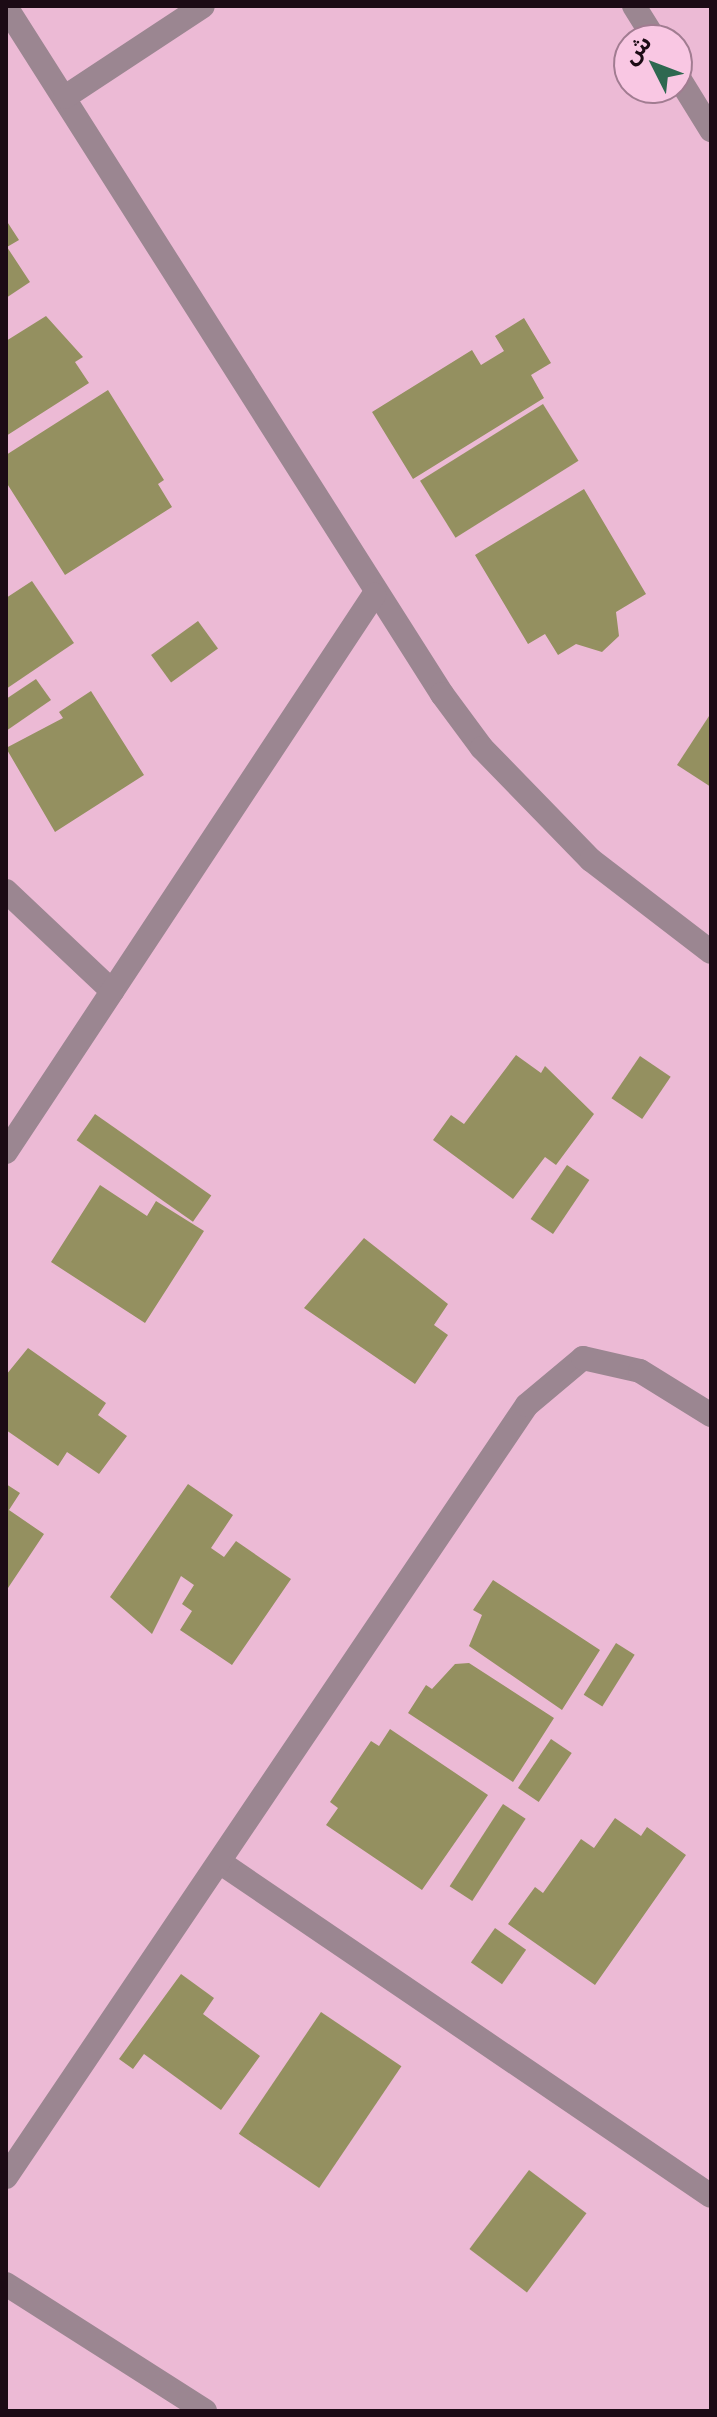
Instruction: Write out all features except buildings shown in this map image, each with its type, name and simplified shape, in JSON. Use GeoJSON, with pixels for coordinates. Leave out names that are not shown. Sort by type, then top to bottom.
{"type":"FeatureCollection","features":[{"type":"Feature","properties":{"kind":"street"},"geometry":{"type":"LineString","coordinates":[[65,97],[203,6]]}},
{"type":"Feature","properties":{"kind":"street"},"geometry":{"type":"LineString","coordinates":[[634,6],[645,24]]}},
{"type":"Feature","properties":{"kind":"street"},"geometry":{"type":"LineString","coordinates":[[6,7],[374,595],[482,748],[540,811],[711,952]]}},
{"type":"Feature","properties":{"kind":"street"},"geometry":{"type":"LineString","coordinates":[[693,101],[711,130]]}},
{"type":"Feature","properties":{"kind":"street"},"geometry":{"type":"LineString","coordinates":[[6,1152],[374,595]]}},
{"type":"Feature","properties":{"kind":"street"},"geometry":{"type":"LineString","coordinates":[[6,891],[112,991]]}},
{"type":"Feature","properties":{"kind":"street"},"geometry":{"type":"LineString","coordinates":[[6,2177],[221,1863],[527,1405],[583,1358],[640,1371],[711,1415]]}},
{"type":"Feature","properties":{"kind":"street"},"geometry":{"type":"LineString","coordinates":[[221,1863],[711,2196]]}},
{"type":"Feature","properties":{"kind":"street"},"geometry":{"type":"LineString","coordinates":[[6,2284],[205,2411]]}}]}
